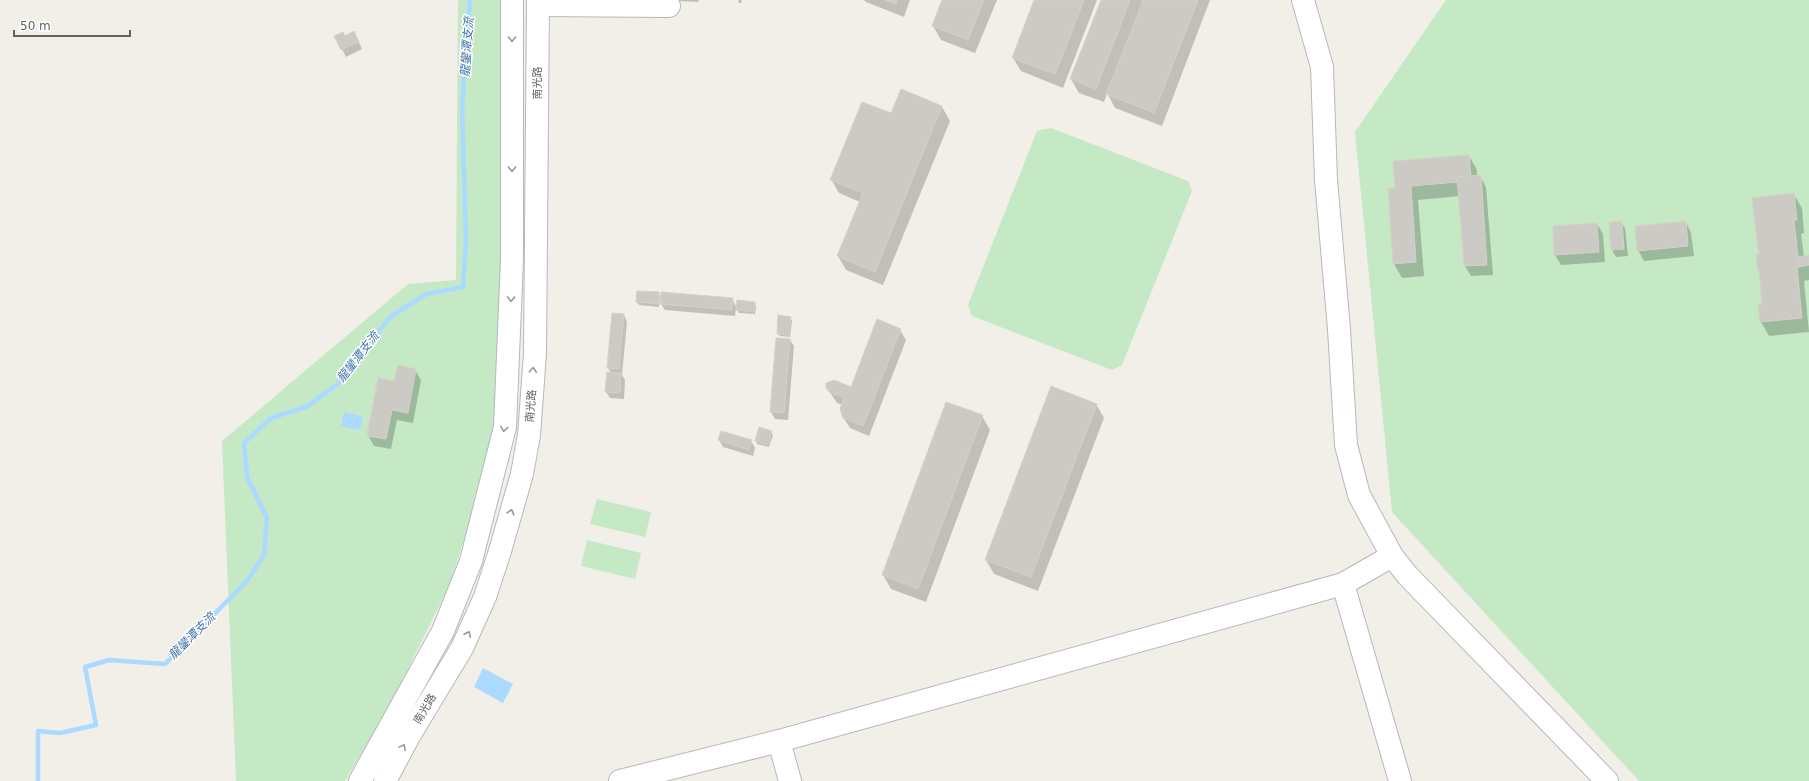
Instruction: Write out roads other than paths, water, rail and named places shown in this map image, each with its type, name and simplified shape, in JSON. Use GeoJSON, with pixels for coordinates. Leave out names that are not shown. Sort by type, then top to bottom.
{"type":"FeatureCollection","features":[{"type":"Feature","properties":{"kind":"street","name":"南光路"},"geometry":{"type":"LineString","coordinates":[[360,781],[443,631],[470,561],[505,427],[512,259],[512,0]]}},
{"type":"Feature","properties":{"kind":"street"},"geometry":{"type":"LineString","coordinates":[[1303,0],[1322,67],[1326,180],[1339,329],[1346,445],[1359,495],[1392,556],[1408,576],[1607,781]]}},
{"type":"Feature","properties":{"kind":"street","name":"南光路"},"geometry":{"type":"LineString","coordinates":[[385,781],[409,736],[462,648],[485,597],[522,474],[529,435],[535,354],[538,2]]}},
{"type":"Feature","properties":{"kind":"street"},"geometry":{"type":"LineString","coordinates":[[538,2],[669,6]]}},
{"type":"Feature","properties":{"kind":"street"},"geometry":{"type":"LineString","coordinates":[[620,781],[779,741],[1342,584],[1392,556]]}},
{"type":"Feature","properties":{"kind":"street"},"geometry":{"type":"LineString","coordinates":[[1342,584],[1400,781]]}},
{"type":"Feature","properties":{"kind":"street"},"geometry":{"type":"LineString","coordinates":[[779,741],[790,781]]}},
{"type":"Feature","properties":{"kind":"water"},"geometry":{"type":"Polygon","coordinates":[[[344,412],[363,417],[360,430],[341,426],[344,412]]]}},
{"type":"Feature","properties":{"kind":"water"},"geometry":{"type":"Polygon","coordinates":[[[483,668],[513,684],[503,703],[474,687],[483,668]]]}},
{"type":"Feature","properties":{"kind":"waterway","name":"龍鑾潭支流"},"geometry":{"type":"LineString","coordinates":[[38,781],[38,731],[60,733],[96,725],[85,667],[109,660],[165,664],[247,581],[264,555],[267,518],[247,477],[244,443],[271,418],[308,406],[344,379],[389,318],[426,294],[463,287],[466,241],[462,106],[470,0]]}}]}
